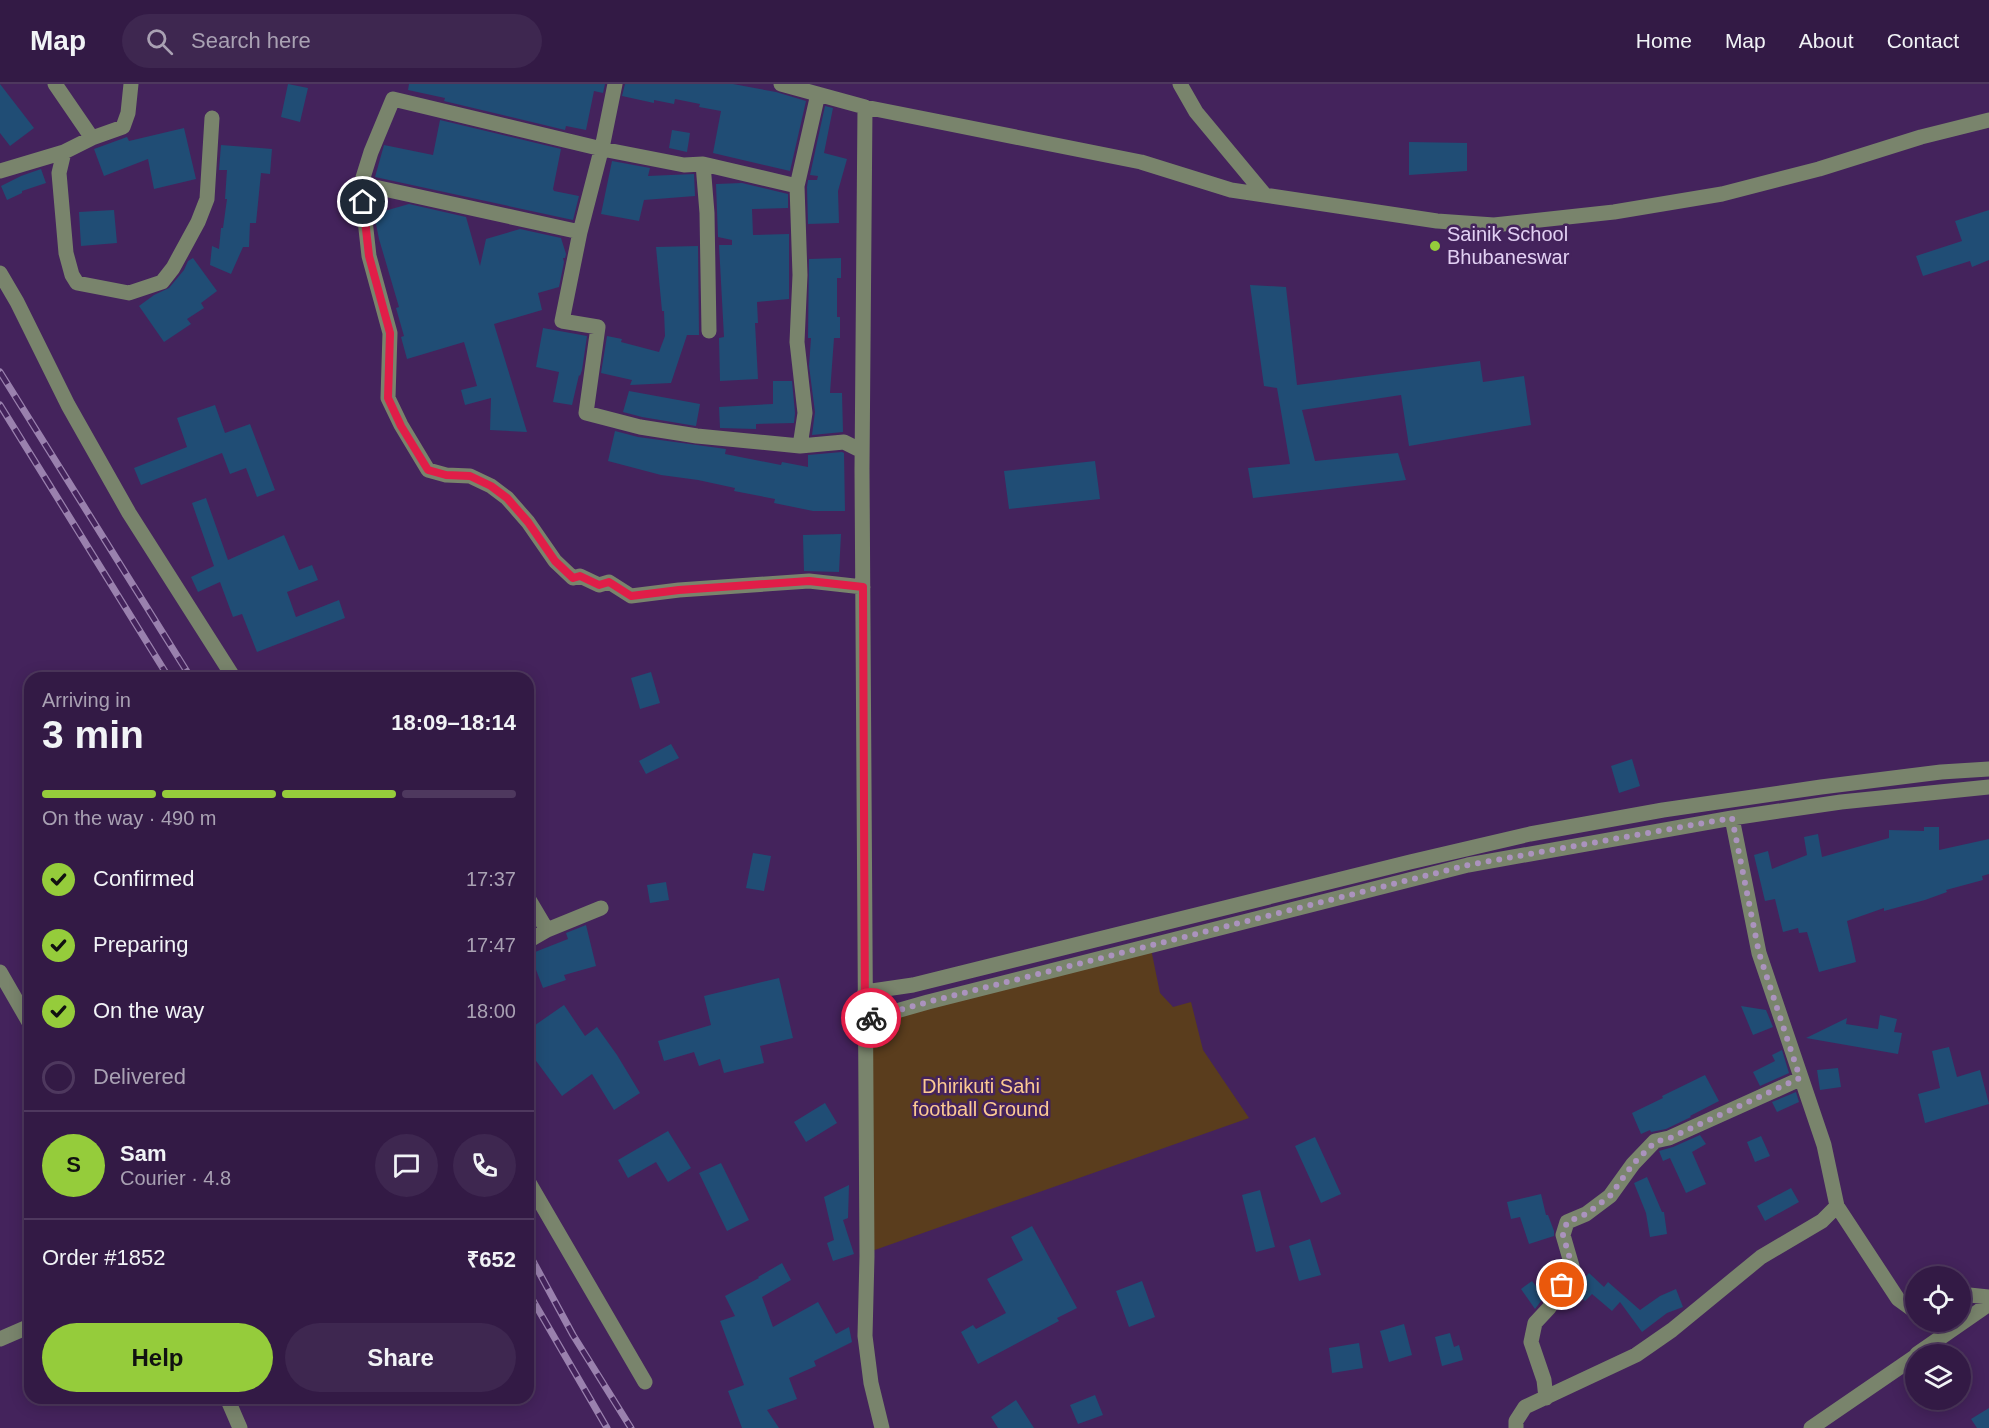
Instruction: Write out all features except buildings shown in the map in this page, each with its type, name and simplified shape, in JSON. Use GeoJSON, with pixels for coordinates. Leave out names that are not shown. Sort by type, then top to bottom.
{"type":"FeatureCollection","features":[{"type":"Feature","properties":{"kind":"street"},"geometry":{"type":"LineString","coordinates":[[55,84],[92,138]]}},
{"type":"Feature","properties":{"kind":"street"},"geometry":{"type":"LineString","coordinates":[[0,171],[64,152],[92,138],[123,127],[128,113],[132,84]]}},
{"type":"Feature","properties":{"kind":"street"},"geometry":{"type":"LineString","coordinates":[[615,84],[602,149],[580,232],[562,321],[598,327],[586,413],[640,428],[674,433],[800,447],[844,442],[862,451]]}},
{"type":"Feature","properties":{"kind":"street"},"geometry":{"type":"LineString","coordinates":[[781,84],[865,107],[1130,159],[1231,190],[1437,221],[1494,225],[1614,212],[1734,191],[1819,170],[1921,137],[1989,120]]}},
{"type":"Feature","properties":{"kind":"street"},"geometry":{"type":"LineString","coordinates":[[1180,84],[1196,112],[1265,195]]}},
{"type":"Feature","properties":{"kind":"street"},"geometry":{"type":"LineString","coordinates":[[800,447],[805,414],[797,342],[800,275],[797,186],[818,94]]}},
{"type":"Feature","properties":{"kind":"street"},"geometry":{"type":"LineString","coordinates":[[797,186],[703,164],[684,165],[602,149],[393,99],[371,152],[361,184],[369,256],[390,333],[388,398],[401,426],[428,470],[446,475],[470,476],[491,486],[507,498],[528,522],[555,561],[573,578],[580,576],[599,585],[609,582],[631,596],[679,590],[809,581],[863,587]]}},
{"type":"Feature","properties":{"kind":"street"},"geometry":{"type":"LineString","coordinates":[[865,107],[862,451],[867,1256],[865,1336],[871,1383],[882,1428]]}},
{"type":"Feature","properties":{"kind":"street"},"geometry":{"type":"LineString","coordinates":[[64,152],[59,173],[66,253],[72,275],[77,283],[129,293],[162,282],[173,268],[198,222],[207,199],[212,118]]}},
{"type":"Feature","properties":{"kind":"street"},"geometry":{"type":"LineString","coordinates":[[703,164],[707,213],[709,331]]}},
{"type":"Feature","properties":{"kind":"street"},"geometry":{"type":"LineString","coordinates":[[361,184],[580,232]]}},
{"type":"Feature","properties":{"kind":"street"},"geometry":{"type":"LineString","coordinates":[[0,273],[17,302],[68,405],[129,513],[230,672]]}},
{"type":"Feature","properties":{"kind":"street"},"geometry":{"type":"LineString","coordinates":[[865,992],[913,985],[1530,834],[1663,810],[1821,787],[1941,772],[1989,769]]}},
{"type":"Feature","properties":{"kind":"street"},"geometry":{"type":"LineString","coordinates":[[865,1020],[1468,865],[1732,818],[1841,802],[1989,787]]}},
{"type":"Feature","properties":{"kind":"street"},"geometry":{"type":"LineString","coordinates":[[1732,818],[1759,953],[1824,1145],[1836,1206],[1898,1299],[1905,1304]]}},
{"type":"Feature","properties":{"kind":"street"},"geometry":{"type":"LineString","coordinates":[[534,908],[547,930]]}},
{"type":"Feature","properties":{"kind":"street"},"geometry":{"type":"LineString","coordinates":[[534,938],[601,908]]}},
{"type":"Feature","properties":{"kind":"street"},"geometry":{"type":"LineString","coordinates":[[0,972],[24,1014]]}},
{"type":"Feature","properties":{"kind":"street"},"geometry":{"type":"LineString","coordinates":[[1546,1398],[1544,1380],[1531,1342],[1535,1323],[1550,1308],[1572,1266],[1563,1235],[1567,1222],[1586,1214],[1610,1196],[1633,1164],[1655,1142],[1670,1138],[1800,1078]]}},
{"type":"Feature","properties":{"kind":"street"},"geometry":{"type":"LineString","coordinates":[[534,1191],[645,1382]]}},
{"type":"Feature","properties":{"kind":"street"},"geometry":{"type":"LineString","coordinates":[[1516,1428],[1516,1421],[1525,1407],[1636,1355],[1672,1330],[1761,1257],[1822,1221],[1836,1206]]}},
{"type":"Feature","properties":{"kind":"street"},"geometry":{"type":"LineString","coordinates":[[1971,1295],[1989,1297]]}},
{"type":"Feature","properties":{"kind":"street"},"geometry":{"type":"LineString","coordinates":[[1932,1344],[1989,1304]]}},
{"type":"Feature","properties":{"kind":"street"},"geometry":{"type":"LineString","coordinates":[[0,1339],[24,1329]]}},
{"type":"Feature","properties":{"kind":"street"},"geometry":{"type":"LineString","coordinates":[[1811,1428],[1905,1363]]}},
{"type":"Feature","properties":{"kind":"street"},"geometry":{"type":"LineString","coordinates":[[230,1404],[240,1428]]}},
{"type":"Feature","properties":{"kind":"green space","name":"Dhirikuti Sahi football Ground"},"geometry":{"type":"Polygon","coordinates":[[[1150,944],[1160,993],[1173,1007],[1191,1002],[1203,1050],[1249,1118],[869,1252],[873,1010],[1150,944]]]}},
{"type":"Feature","properties":{"kind":"railway"},"geometry":{"type":"LineString","coordinates":[[0,372],[187,672]]}},
{"type":"Feature","properties":{"kind":"railway"},"geometry":{"type":"LineString","coordinates":[[0,405],[165,672]]}},
{"type":"Feature","properties":{"kind":"railway"},"geometry":{"type":"LineString","coordinates":[[534,1263],[573,1335],[631,1428]]}},
{"type":"Feature","properties":{"kind":"railway"},"geometry":{"type":"LineString","coordinates":[[534,1302],[607,1428]]}},
{"type":"Feature","properties":{"kind":"way so far"},"geometry":{"type":"LineString","coordinates":[[871,1018],[1468,865],[1732,818],[1759,953],[1800,1078],[1670,1138],[1655,1142],[1633,1164],[1610,1196],[1586,1214],[1567,1222],[1563,1235],[1572,1266],[1562,1285]]}},
{"type":"Feature","properties":{"kind":"place","name":"Sainik School Bhubaneswar"},"geometry":{"type":"Point","coordinates":[1435,246]}},
{"type":"Feature","properties":{"kind":"route"},"geometry":{"type":"LineString","coordinates":[[363,202],[369,256],[390,333],[388,398],[401,426],[428,470],[446,475],[470,476],[491,486],[507,498],[528,522],[555,561],[573,578],[580,576],[599,585],[609,582],[631,596],[679,590],[809,581],[863,587],[865,1020],[871,1018]]}}]}
